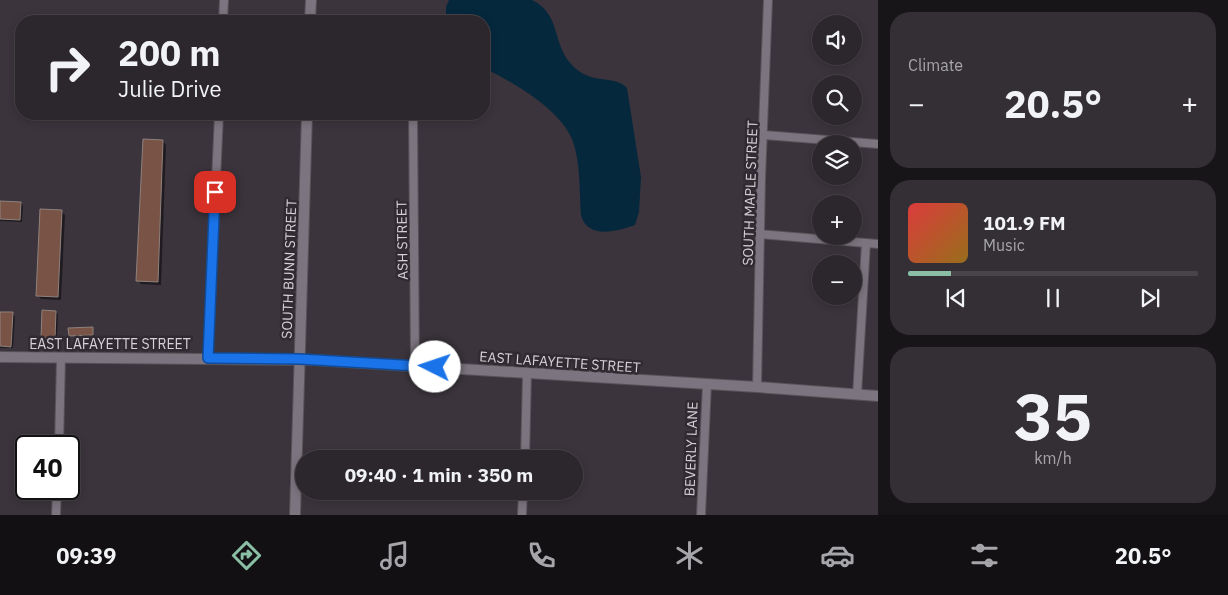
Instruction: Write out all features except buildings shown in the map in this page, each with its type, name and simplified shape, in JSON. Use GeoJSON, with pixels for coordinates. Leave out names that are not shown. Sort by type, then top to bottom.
{"type":"FeatureCollection","features":[{"type":"Feature","properties":{"kind":"street"},"geometry":{"type":"LineString","coordinates":[[223,15],[224,0]]}},
{"type":"Feature","properties":{"kind":"street"},"geometry":{"type":"LineString","coordinates":[[310,15],[311,0]]}},
{"type":"Feature","properties":{"kind":"street","name":"SOUTH MAPLE STREET"},"geometry":{"type":"LineString","coordinates":[[757,386],[768,0]]}},
{"type":"Feature","properties":{"kind":"street"},"geometry":{"type":"LineString","coordinates":[[208,358],[219,120]]}},
{"type":"Feature","properties":{"kind":"street","name":"SOUTH BUNN STREET"},"geometry":{"type":"LineString","coordinates":[[295,515],[307,120]]}},
{"type":"Feature","properties":{"kind":"street","name":"ASH STREET"},"geometry":{"type":"LineString","coordinates":[[413,120],[416,366]]}},
{"type":"Feature","properties":{"kind":"street"},"geometry":{"type":"LineString","coordinates":[[764,135],[878,144]]}},
{"type":"Feature","properties":{"kind":"street"},"geometry":{"type":"LineString","coordinates":[[760,234],[878,244]]}},
{"type":"Feature","properties":{"kind":"street"},"geometry":{"type":"LineString","coordinates":[[857,395],[866,243]]}},
{"type":"Feature","properties":{"kind":"street","name":"EAST LAFAYETTE STREET"},"geometry":{"type":"LineString","coordinates":[[0,357],[300,359],[528,374],[757,386],[878,396]]}},
{"type":"Feature","properties":{"kind":"street"},"geometry":{"type":"LineString","coordinates":[[59,435],[61,357]]}},
{"type":"Feature","properties":{"kind":"street"},"geometry":{"type":"LineString","coordinates":[[525,450],[528,374]]}},
{"type":"Feature","properties":{"kind":"street","name":"BEVERLY LANE"},"geometry":{"type":"LineString","coordinates":[[701,515],[707,384]]}},
{"type":"Feature","properties":{"kind":"street"},"geometry":{"type":"LineString","coordinates":[[56,515],[57,500]]}},
{"type":"Feature","properties":{"kind":"street"},"geometry":{"type":"LineString","coordinates":[[522,515],[523,500]]}},
{"type":"Feature","properties":{"kind":"water"},"geometry":{"type":"Polygon","coordinates":[[[449,0],[532,0],[548,13],[565,56],[571,64],[586,75],[615,81],[627,88],[641,177],[639,212],[635,225],[604,232],[596,231],[584,223],[581,215],[577,157],[572,139],[566,128],[557,117],[534,97],[490,71],[490,15],[446,15],[446,7],[449,0]]]}},
{"type":"Feature","properties":{"kind":"route"},"geometry":{"type":"LineString","coordinates":[[215,192],[208,358],[300,359],[435,367]]}}]}
